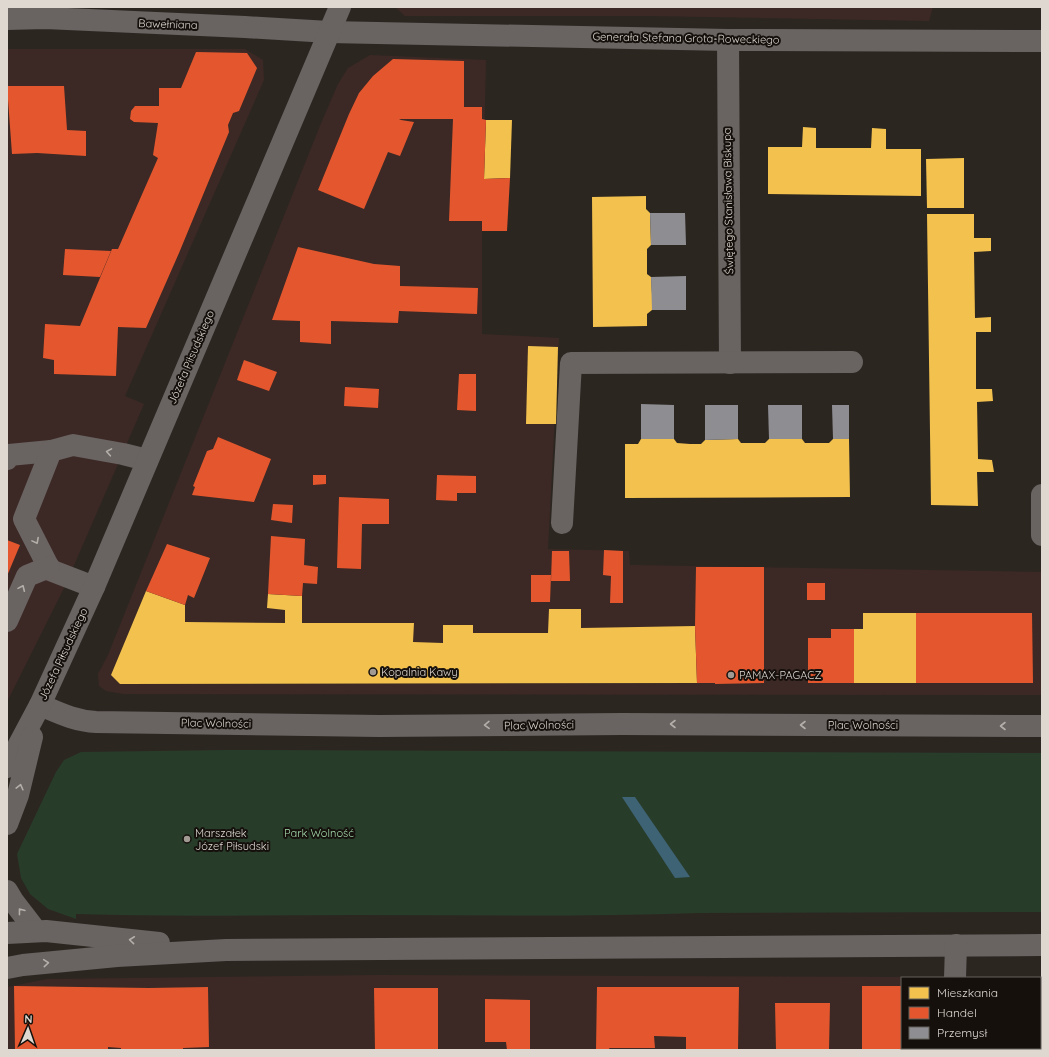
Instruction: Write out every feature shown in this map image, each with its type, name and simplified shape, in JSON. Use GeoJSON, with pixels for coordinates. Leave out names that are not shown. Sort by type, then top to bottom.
{"type":"FeatureCollection","features":[{"type":"Feature","properties":{"kind":"street","name":"Józefa Piłsudskiego"},"geometry":{"type":"LineString","coordinates":[[7,767],[40,705],[94,587],[340,7]]}},
{"type":"Feature","properties":{"kind":"street","name":"Bawełniana"},"geometry":{"type":"LineString","coordinates":[[7,19],[45,13],[329,32]]}},
{"type":"Feature","properties":{"kind":"street","name":"Generała Stefana Grota-Roweckiego"},"geometry":{"type":"LineString","coordinates":[[329,32],[728,40],[1042,41]]}},
{"type":"Feature","properties":{"kind":"street","name":"Świętego Stanisława Biskupa"},"geometry":{"type":"LineString","coordinates":[[728,40],[730,363]]}},
{"type":"Feature","properties":{"kind":"street"},"geometry":{"type":"LineString","coordinates":[[562,523],[571,363],[852,362]]}},
{"type":"Feature","properties":{"kind":"street"},"geometry":{"type":"LineString","coordinates":[[8,456],[51,451],[73,446],[123,454],[147,460]]}},
{"type":"Feature","properties":{"kind":"street"},"geometry":{"type":"LineString","coordinates":[[51,451],[15,515],[50,570],[94,587]]}},
{"type":"Feature","properties":{"kind":"street"},"geometry":{"type":"LineString","coordinates":[[1042,495],[1042,535]]}},
{"type":"Feature","properties":{"kind":"street"},"geometry":{"type":"LineString","coordinates":[[7,621],[27,576],[49,567]]}},
{"type":"Feature","properties":{"kind":"street","name":"Józefa Piłsudskiego"},"geometry":{"type":"LineString","coordinates":[[7,824],[18,795],[40,705]]}},
{"type":"Feature","properties":{"kind":"street","name":"Plac Wolności"},"geometry":{"type":"LineString","coordinates":[[40,705],[68,717],[82,721],[96,722],[379,726],[638,724],[1042,726]]}},
{"type":"Feature","properties":{"kind":"street"},"geometry":{"type":"LineString","coordinates":[[7,891],[36,931]]}},
{"type":"Feature","properties":{"kind":"street"},"geometry":{"type":"LineString","coordinates":[[7,933],[36,931],[226,950]]}},
{"type":"Feature","properties":{"kind":"street"},"geometry":{"type":"LineString","coordinates":[[955,977],[956,945]]}},
{"type":"Feature","properties":{"kind":"street"},"geometry":{"type":"LineString","coordinates":[[7,968],[23,965],[117,956],[226,950],[1042,945]]}},
{"type":"Feature","properties":{"kind":"shaded area"},"geometry":{"type":"Polygon","coordinates":[[[395,7],[933,7],[929,21],[651,16],[405,16],[395,7]]]}},
{"type":"Feature","properties":{"kind":"shaded area"},"geometry":{"type":"Polygon","coordinates":[[[7,49],[245,49],[263,60],[264,80],[125,396],[144,404],[65,586],[7,702],[7,49]]]}},
{"type":"Feature","properties":{"kind":"shaded area"},"geometry":{"type":"Polygon","coordinates":[[[370,55],[486,60],[482,231],[482,334],[559,338],[548,549],[629,551],[630,565],[1042,572],[1042,695],[124,694],[106,691],[99,686],[98,674],[108,655],[322,121],[338,84],[348,68],[370,55]]]}},
{"type":"Feature","properties":{"kind":"shaded area"},"geometry":{"type":"Polygon","coordinates":[[[379,975],[909,977],[901,977],[901,1049],[930,1050],[7,1050],[7,987],[47,979],[379,975]]]}},
{"type":"Feature","properties":{"kind":"green space","name":"Park Wolność"},"geometry":{"type":"Polygon","coordinates":[[[226,750],[1042,753],[1042,912],[700,913],[529,916],[182,916],[76,914],[76,919],[48,909],[30,894],[21,878],[17,854],[56,772],[64,760],[81,752],[226,750]]]}},
{"type":"Feature","properties":{"kind":"water"},"geometry":{"type":"Polygon","coordinates":[[[622,797],[635,797],[690,877],[675,878],[622,797]]]}},
{"type":"Feature","properties":{"kind":"building: Mieszkania"},"geometry":{"type":"Polygon","coordinates":[[[486,120],[512,120],[510,178],[484,179],[486,120]]]}},
{"type":"Feature","properties":{"kind":"building: Mieszkania"},"geometry":{"type":"Polygon","coordinates":[[[803,127],[816,128],[816,148],[871,148],[872,128],[886,129],[886,149],[921,149],[921,196],[768,194],[768,147],[802,147],[803,127]]]}},
{"type":"Feature","properties":{"kind":"building: Mieszkania"},"geometry":{"type":"Polygon","coordinates":[[[964,158],[964,208],[927,208],[926,159],[964,158]]]}},
{"type":"Feature","properties":{"kind":"building: Mieszkania"},"geometry":{"type":"Polygon","coordinates":[[[646,196],[646,209],[650,213],[651,245],[647,249],[647,274],[651,277],[652,294],[652,310],[647,314],[647,326],[593,327],[592,197],[646,196]]]}},
{"type":"Feature","properties":{"kind":"building: Mieszkania"},"geometry":{"type":"Polygon","coordinates":[[[927,214],[974,214],[974,238],[991,238],[991,251],[974,252],[975,318],[991,317],[991,332],[976,332],[976,389],[992,389],[993,401],[977,402],[978,459],[992,460],[994,472],[977,472],[978,506],[931,505],[927,214]]]}},
{"type":"Feature","properties":{"kind":"building: Mieszkania"},"geometry":{"type":"Polygon","coordinates":[[[528,346],[558,347],[556,424],[526,424],[528,346]]]}},
{"type":"Feature","properties":{"kind":"building: Mieszkania"},"geometry":{"type":"Polygon","coordinates":[[[641,439],[674,439],[677,443],[701,444],[705,440],[738,439],[741,443],[765,443],[769,439],[802,439],[805,443],[829,443],[833,439],[849,439],[850,497],[625,498],[625,444],[638,444],[641,439]]]}},
{"type":"Feature","properties":{"kind":"building: Mieszkania"},"geometry":{"type":"Polygon","coordinates":[[[146,591],[185,605],[185,622],[285,623],[285,610],[267,608],[268,594],[302,596],[302,623],[414,623],[413,642],[443,643],[443,625],[473,625],[473,633],[548,633],[549,609],[581,609],[581,628],[695,626],[697,683],[120,684],[111,675],[146,591]]]}},
{"type":"Feature","properties":{"kind":"building: Mieszkania"},"geometry":{"type":"Polygon","coordinates":[[[863,613],[916,613],[916,683],[854,683],[854,629],[863,629],[863,613]]]}},
{"type":"Feature","properties":{"kind":"building: Handel"},"geometry":{"type":"Polygon","coordinates":[[[196,52],[247,53],[257,68],[239,111],[233,113],[228,125],[229,132],[146,328],[118,327],[116,376],[54,374],[54,360],[43,358],[45,324],[80,326],[112,249],[118,249],[158,158],[153,155],[158,123],[134,122],[130,119],[131,111],[135,106],[159,106],[159,88],[181,88],[196,52]]]}},
{"type":"Feature","properties":{"kind":"building: Handel"},"geometry":{"type":"Polygon","coordinates":[[[393,59],[464,61],[464,107],[482,107],[482,119],[486,120],[484,179],[510,178],[507,231],[482,231],[482,221],[449,221],[453,119],[399,119],[414,122],[400,156],[388,152],[364,209],[318,190],[359,93],[373,76],[393,59]]]}},
{"type":"Feature","properties":{"kind":"building: Handel"},"geometry":{"type":"Polygon","coordinates":[[[7,86],[64,86],[67,130],[86,131],[86,156],[37,153],[12,154],[7,86]]]}},
{"type":"Feature","properties":{"kind":"building: Handel"},"geometry":{"type":"Polygon","coordinates":[[[298,247],[374,264],[400,266],[400,286],[478,288],[477,314],[399,311],[398,323],[331,321],[331,344],[300,342],[300,321],[272,320],[298,247]]]}},
{"type":"Feature","properties":{"kind":"building: Handel"},"geometry":{"type":"Polygon","coordinates":[[[65,249],[111,251],[100,277],[63,275],[65,249]]]}},
{"type":"Feature","properties":{"kind":"building: Handel"},"geometry":{"type":"Polygon","coordinates":[[[244,360],[277,372],[269,391],[237,380],[244,360]]]}},
{"type":"Feature","properties":{"kind":"building: Handel"},"geometry":{"type":"Polygon","coordinates":[[[459,374],[476,374],[476,411],[457,410],[459,374]]]}},
{"type":"Feature","properties":{"kind":"building: Handel"},"geometry":{"type":"Polygon","coordinates":[[[345,387],[379,389],[378,408],[344,406],[345,387]]]}},
{"type":"Feature","properties":{"kind":"building: Handel"},"geometry":{"type":"Polygon","coordinates":[[[218,437],[271,459],[254,502],[192,495],[195,487],[193,486],[207,451],[213,449],[218,437]]]}},
{"type":"Feature","properties":{"kind":"building: Handel"},"geometry":{"type":"Polygon","coordinates":[[[313,475],[326,475],[326,484],[313,485],[313,475]]]}},
{"type":"Feature","properties":{"kind":"building: Handel"},"geometry":{"type":"Polygon","coordinates":[[[437,475],[476,476],[476,493],[457,493],[457,501],[436,500],[437,475]]]}},
{"type":"Feature","properties":{"kind":"building: Handel"},"geometry":{"type":"Polygon","coordinates":[[[339,497],[389,499],[389,524],[362,524],[361,569],[337,568],[339,497]]]}},
{"type":"Feature","properties":{"kind":"building: Handel"},"geometry":{"type":"Polygon","coordinates":[[[273,504],[293,505],[292,523],[271,520],[273,504]]]}},
{"type":"Feature","properties":{"kind":"building: Handel"},"geometry":{"type":"Polygon","coordinates":[[[271,536],[305,539],[304,565],[318,567],[317,584],[303,583],[302,596],[268,594],[271,536]]]}},
{"type":"Feature","properties":{"kind":"building: Handel"},"geometry":{"type":"Polygon","coordinates":[[[7,540],[20,545],[7,576],[7,540]]]}},
{"type":"Feature","properties":{"kind":"building: Handel"},"geometry":{"type":"Polygon","coordinates":[[[167,544],[210,558],[194,598],[188,595],[185,605],[146,591],[167,544]]]}},
{"type":"Feature","properties":{"kind":"building: Handel"},"geometry":{"type":"Polygon","coordinates":[[[604,550],[623,551],[623,603],[610,603],[611,576],[603,575],[604,550]]]}},
{"type":"Feature","properties":{"kind":"building: Handel"},"geometry":{"type":"Polygon","coordinates":[[[552,551],[569,551],[570,581],[551,581],[552,551]]]}},
{"type":"Feature","properties":{"kind":"building: Handel"},"geometry":{"type":"Polygon","coordinates":[[[696,567],[764,567],[764,683],[697,683],[695,626],[696,567]]]}},
{"type":"Feature","properties":{"kind":"building: Handel"},"geometry":{"type":"Polygon","coordinates":[[[531,575],[551,575],[550,602],[531,602],[531,575]]]}},
{"type":"Feature","properties":{"kind":"building: Handel"},"geometry":{"type":"Polygon","coordinates":[[[807,583],[825,583],[825,600],[807,600],[807,583]]]}},
{"type":"Feature","properties":{"kind":"building: Handel"},"geometry":{"type":"Polygon","coordinates":[[[916,613],[1032,613],[1033,683],[916,683],[916,613]]]}},
{"type":"Feature","properties":{"kind":"building: Handel"},"geometry":{"type":"Polygon","coordinates":[[[831,629],[854,629],[854,683],[808,683],[808,638],[831,638],[831,629]]]}},
{"type":"Feature","properties":{"kind":"building: Handel"},"geometry":{"type":"Polygon","coordinates":[[[14,986],[149,988],[208,987],[209,1047],[183,1048],[183,1050],[121,1050],[121,1048],[108,1047],[108,1050],[15,1050],[14,986]]]}},
{"type":"Feature","properties":{"kind":"building: Handel"},"geometry":{"type":"Polygon","coordinates":[[[862,986],[901,986],[901,1049],[917,1050],[862,1050],[862,986]]]}},
{"type":"Feature","properties":{"kind":"building: Handel"},"geometry":{"type":"Polygon","coordinates":[[[597,987],[739,987],[738,1050],[686,1050],[686,1037],[654,1036],[655,1048],[609,1048],[610,1050],[596,1050],[597,987]]]}},
{"type":"Feature","properties":{"kind":"building: Handel"},"geometry":{"type":"Polygon","coordinates":[[[374,988],[438,988],[438,1050],[375,1050],[374,988]]]}},
{"type":"Feature","properties":{"kind":"building: Handel"},"geometry":{"type":"Polygon","coordinates":[[[485,999],[530,1000],[530,1050],[507,1050],[506,1042],[485,1042],[485,999]]]}},
{"type":"Feature","properties":{"kind":"building: Handel"},"geometry":{"type":"Polygon","coordinates":[[[775,1003],[830,1003],[829,1050],[776,1050],[775,1003]]]}},
{"type":"Feature","properties":{"kind":"building: Przemysł"},"geometry":{"type":"Polygon","coordinates":[[[650,213],[685,213],[686,245],[651,245],[650,213]]]}},
{"type":"Feature","properties":{"kind":"building: Przemysł"},"geometry":{"type":"Polygon","coordinates":[[[686,276],[686,310],[652,310],[651,277],[686,276]]]}},
{"type":"Feature","properties":{"kind":"building: Przemysł"},"geometry":{"type":"Polygon","coordinates":[[[641,404],[674,405],[674,439],[641,439],[641,404]]]}},
{"type":"Feature","properties":{"kind":"building: Przemysł"},"geometry":{"type":"Polygon","coordinates":[[[705,405],[738,405],[738,439],[705,440],[705,405]]]}},
{"type":"Feature","properties":{"kind":"building: Przemysł"},"geometry":{"type":"Polygon","coordinates":[[[768,405],[802,405],[802,439],[769,439],[768,405]]]}},
{"type":"Feature","properties":{"kind":"building: Przemysł"},"geometry":{"type":"Polygon","coordinates":[[[832,405],[849,405],[849,439],[833,439],[832,405]]]}},
{"type":"Feature","properties":{"kind":"place","name":"Kopalnia Kawy"},"geometry":{"type":"Point","coordinates":[373,672]}},
{"type":"Feature","properties":{"kind":"place","name":"PAMAX-PAGACZ"},"geometry":{"type":"Point","coordinates":[731,675]}},
{"type":"Feature","properties":{"kind":"place","name":"Marszałek Józef Piłsudski"},"geometry":{"type":"Point","coordinates":[187,839]}}]}
